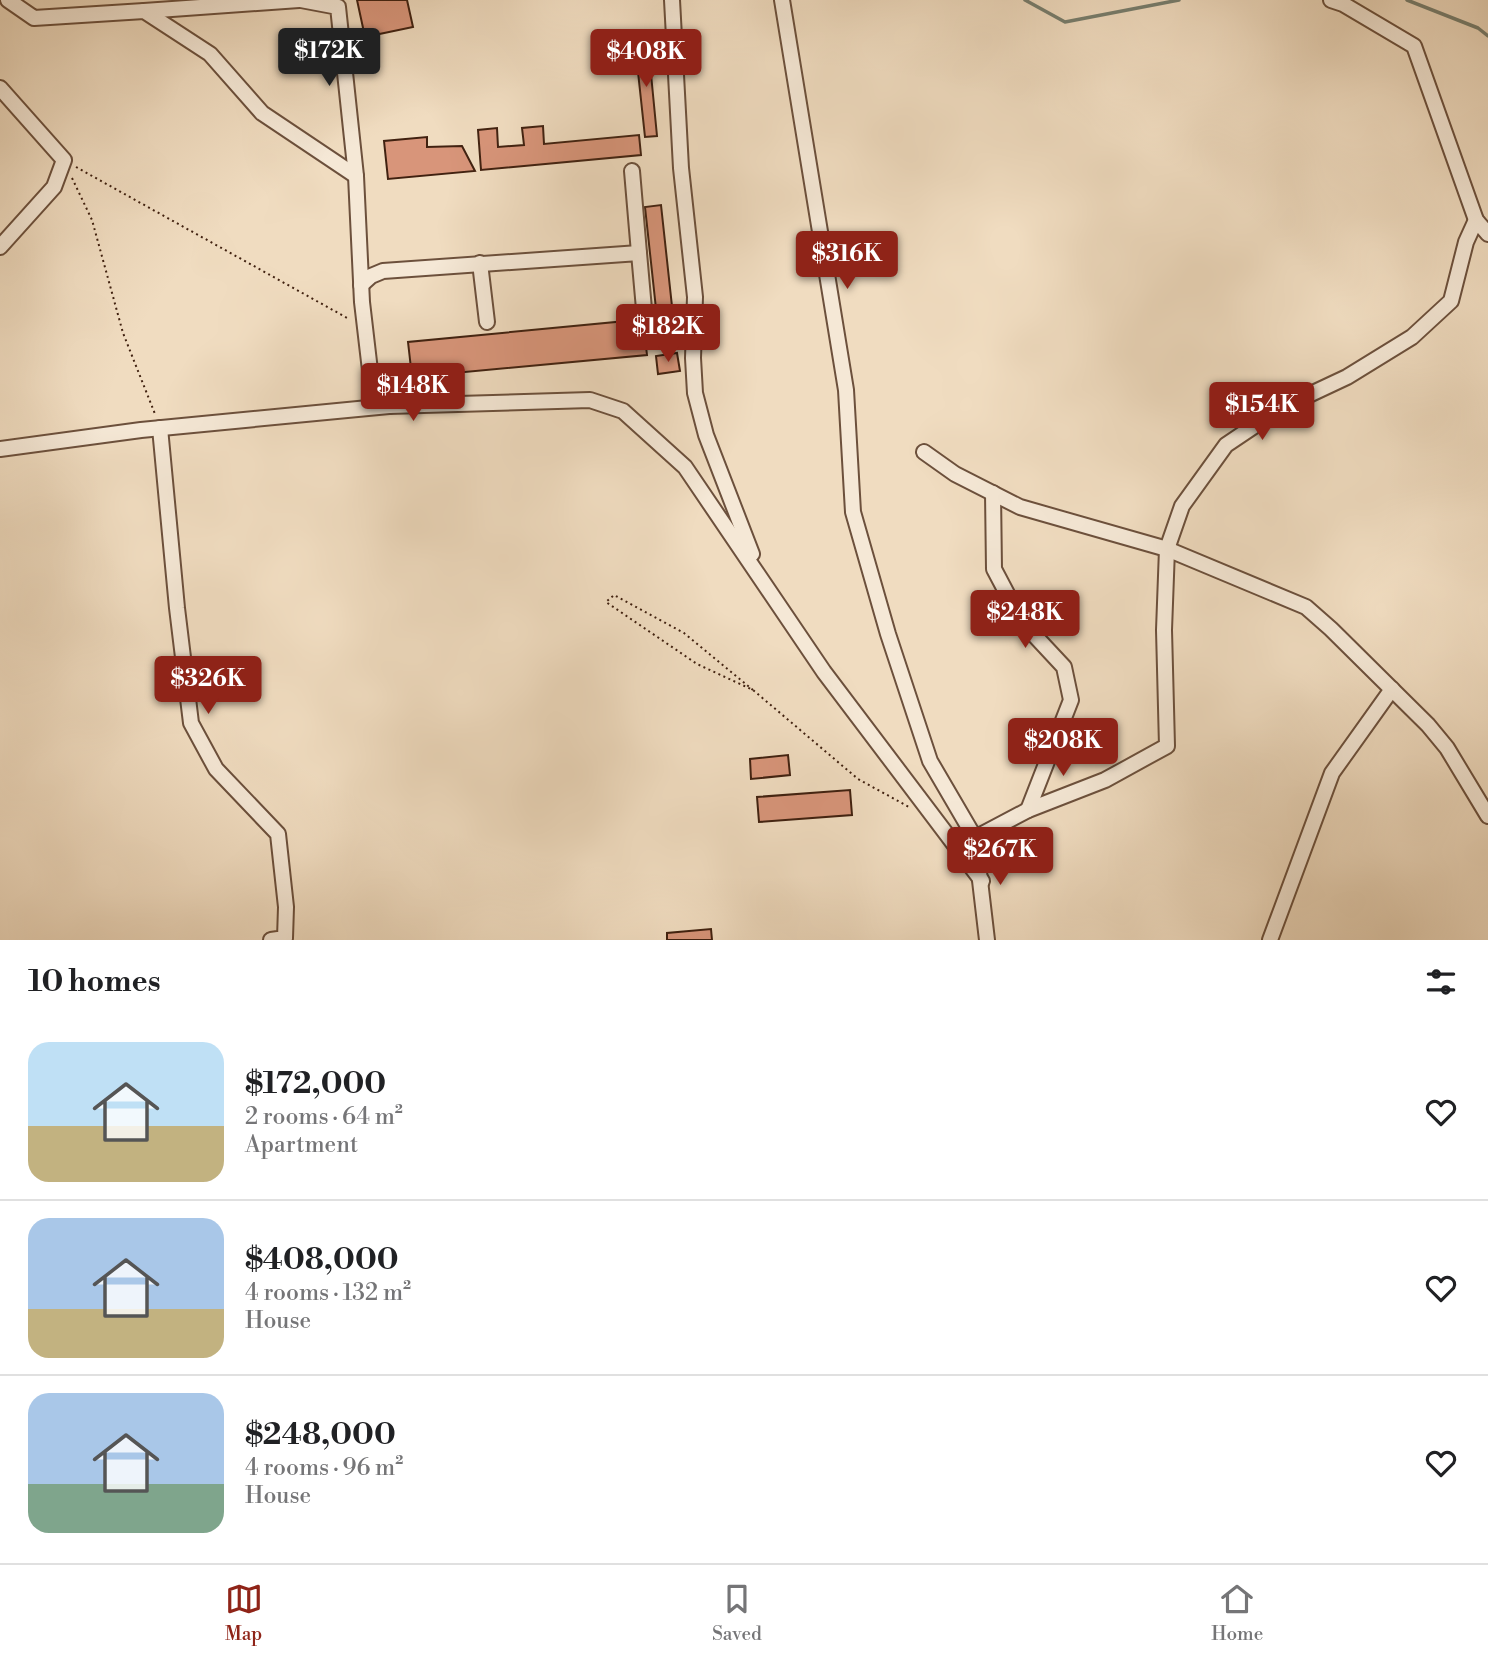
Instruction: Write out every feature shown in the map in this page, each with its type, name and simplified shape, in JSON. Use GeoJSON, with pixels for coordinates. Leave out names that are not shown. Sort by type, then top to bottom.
{"type":"FeatureCollection","features":[{"type":"Feature","properties":{"kind":"street"},"geometry":{"type":"LineString","coordinates":[[8,0],[34,18],[300,0],[338,6],[356,176],[361,285],[371,379],[388,406]]}},
{"type":"Feature","properties":{"kind":"street"},"geometry":{"type":"LineString","coordinates":[[672,0],[681,168],[696,309],[693,358],[695,393],[706,435],[762,578]]}},
{"type":"Feature","properties":{"kind":"street"},"geometry":{"type":"LineString","coordinates":[[782,0],[846,390],[850,427],[849,482],[860,541],[930,761],[975,838],[987,940]]}},
{"type":"Feature","properties":{"kind":"street"},"geometry":{"type":"LineString","coordinates":[[1331,0],[1343,4],[1414,46],[1476,220],[1488,234]]}},
{"type":"Feature","properties":{"kind":"street"},"geometry":{"type":"LineString","coordinates":[[144,11],[211,54],[262,113],[356,176]]}},
{"type":"Feature","properties":{"kind":"street"},"geometry":{"type":"LineString","coordinates":[[0,88],[64,160],[54,187],[0,247]]}},
{"type":"Feature","properties":{"kind":"street"},"geometry":{"type":"LineString","coordinates":[[632,171],[644,309]]}},
{"type":"Feature","properties":{"kind":"street"},"geometry":{"type":"LineString","coordinates":[[975,838],[1028,810],[1105,780],[1167,746],[1164,630],[1167,549],[1182,506],[1226,446],[1281,408],[1347,377],[1412,337],[1451,300],[1466,242],[1476,220]]}},
{"type":"Feature","properties":{"kind":"street"},"geometry":{"type":"LineString","coordinates":[[361,285],[371,276],[383,271],[639,253]]}},
{"type":"Feature","properties":{"kind":"street"},"geometry":{"type":"LineString","coordinates":[[480,263],[486,323]]}},
{"type":"Feature","properties":{"kind":"street"},"geometry":{"type":"LineString","coordinates":[[0,449],[160,428],[388,406],[590,400],[623,411],[685,467],[824,672],[982,881]]}},
{"type":"Feature","properties":{"kind":"street"},"geometry":{"type":"LineString","coordinates":[[160,428],[191,723],[216,769],[278,835],[286,907],[285,938],[271,940]]}},
{"type":"Feature","properties":{"kind":"street"},"geometry":{"type":"LineString","coordinates":[[924,452],[955,474],[1020,507],[1167,549],[1306,607],[1392,689],[1447,748],[1488,816]]}},
{"type":"Feature","properties":{"kind":"street"},"geometry":{"type":"LineString","coordinates":[[993,494],[994,569],[1022,622],[1064,667],[1071,699],[1028,810]]}},
{"type":"Feature","properties":{"kind":"street"},"geometry":{"type":"LineString","coordinates":[[1270,940],[1332,774],[1392,689]]}},
{"type":"Feature","properties":{"kind":"path"},"geometry":{"type":"LineString","coordinates":[[64,160],[365,328]]}},
{"type":"Feature","properties":{"kind":"path"},"geometry":{"type":"LineString","coordinates":[[64,160],[92,220],[124,334],[160,428]]}},
{"type":"Feature","properties":{"kind":"path"},"geometry":{"type":"LineString","coordinates":[[753,690],[697,664],[606,602],[614,594],[684,634],[753,690],[859,779],[913,809]]}},
{"type":"Feature","properties":{"kind":"building"},"geometry":{"type":"Polygon","coordinates":[[[357,0],[407,0],[413,27],[365,37],[357,0]]]}},
{"type":"Feature","properties":{"kind":"building"},"geometry":{"type":"Polygon","coordinates":[[[648,43],[657,136],[645,137],[635,44],[648,43]]]}},
{"type":"Feature","properties":{"kind":"building"},"geometry":{"type":"Polygon","coordinates":[[[543,126],[544,144],[639,135],[641,155],[481,170],[478,130],[497,128],[498,147],[524,145],[522,128],[543,126]]]}},
{"type":"Feature","properties":{"kind":"building"},"geometry":{"type":"Polygon","coordinates":[[[427,137],[427,147],[462,146],[475,171],[388,179],[384,141],[427,137]]]}},
{"type":"Feature","properties":{"kind":"building"},"geometry":{"type":"Polygon","coordinates":[[[661,205],[675,334],[645,338],[647,355],[412,377],[408,342],[657,318],[645,207],[661,205]]]}},
{"type":"Feature","properties":{"kind":"building"},"geometry":{"type":"Polygon","coordinates":[[[677,353],[680,371],[658,374],[656,356],[677,353]]]}},
{"type":"Feature","properties":{"kind":"building"},"geometry":{"type":"Polygon","coordinates":[[[788,755],[790,775],[751,779],[750,759],[788,755]]]}},
{"type":"Feature","properties":{"kind":"building"},"geometry":{"type":"Polygon","coordinates":[[[850,790],[852,815],[759,822],[757,797],[850,790]]]}},
{"type":"Feature","properties":{"kind":"building"},"geometry":{"type":"Polygon","coordinates":[[[711,929],[712,940],[667,940],[667,933],[711,929]]]}},
{"type":"Feature","properties":{"kind":"waterway"},"geometry":{"type":"LineString","coordinates":[[1025,0],[1065,22],[1179,0]]}},
{"type":"Feature","properties":{"kind":"waterway"},"geometry":{"type":"LineString","coordinates":[[1407,0],[1478,28],[1488,36]]}}]}
